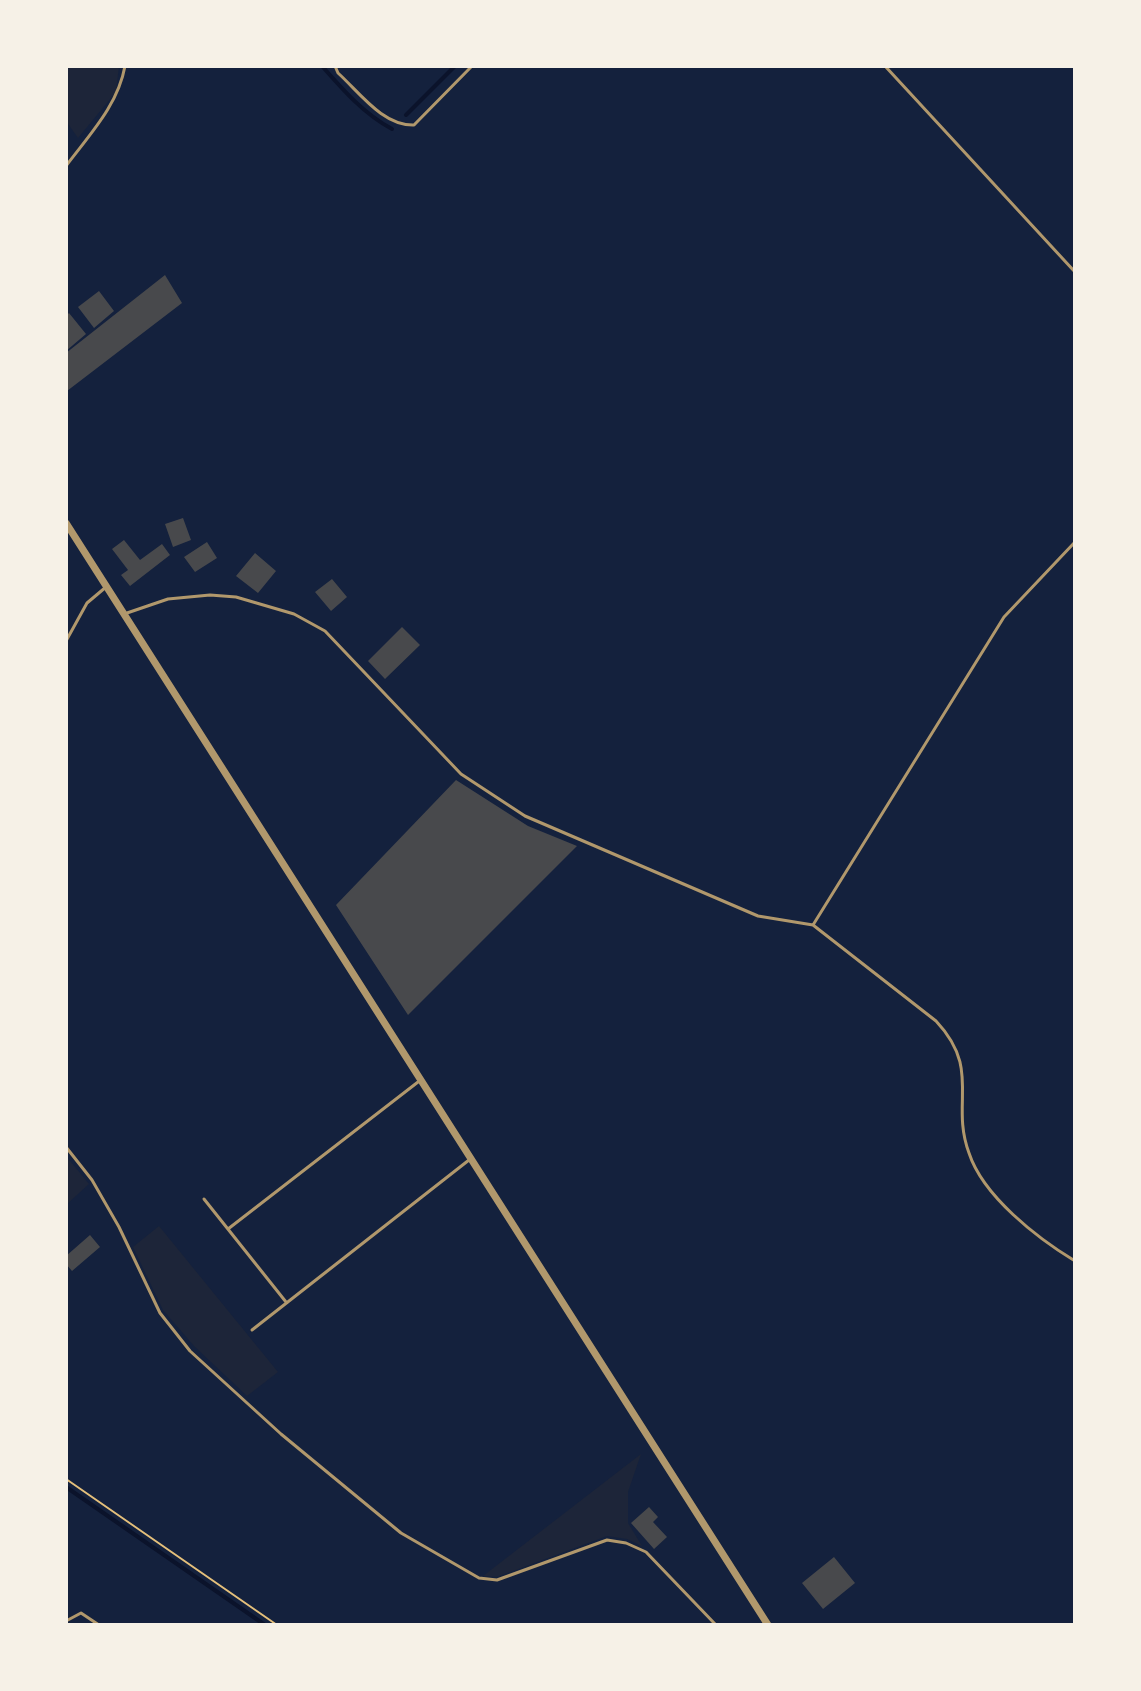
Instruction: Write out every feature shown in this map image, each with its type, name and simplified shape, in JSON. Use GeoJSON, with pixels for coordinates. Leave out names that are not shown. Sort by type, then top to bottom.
{"type":"FeatureCollection","features":[{"type":"Feature","properties":{"kind":"street"},"geometry":{"type":"LineString","coordinates":[[66,523],[768,1625]]}},
{"type":"Feature","properties":{"kind":"lane"},"geometry":{"type":"LineString","coordinates":[[66,166],[111,106],[121,88],[125,66]]}},
{"type":"Feature","properties":{"kind":"lane"},"geometry":{"type":"LineString","coordinates":[[335,66],[338,73],[384,116],[402,125],[414,125],[472,66]]}},
{"type":"Feature","properties":{"kind":"lane"},"geometry":{"type":"LineString","coordinates":[[885,66],[1075,272]]}},
{"type":"Feature","properties":{"kind":"lane"},"geometry":{"type":"LineString","coordinates":[[813,925],[1004,617],[1075,542]]}},
{"type":"Feature","properties":{"kind":"lane"},"geometry":{"type":"LineString","coordinates":[[66,641],[87,603],[106,587]]}},
{"type":"Feature","properties":{"kind":"lane"},"geometry":{"type":"LineString","coordinates":[[124,614],[168,599],[210,595],[236,597],[294,614],[325,631],[461,774],[525,816],[758,916],[813,925],[951,1036],[962,1065],[968,1153],[985,1184],[1055,1248],[1075,1261]]}},
{"type":"Feature","properties":{"kind":"lane"},"geometry":{"type":"LineString","coordinates":[[228,1229],[421,1079]]}},
{"type":"Feature","properties":{"kind":"lane"},"geometry":{"type":"LineString","coordinates":[[66,1147],[92,1180],[112,1215],[160,1313],[190,1351],[281,1434],[401,1533],[479,1578],[497,1580],[607,1540],[626,1543],[646,1552],[716,1625]]}},
{"type":"Feature","properties":{"kind":"lane"},"geometry":{"type":"LineString","coordinates":[[252,1330],[471,1158]]}},
{"type":"Feature","properties":{"kind":"lane"},"geometry":{"type":"LineString","coordinates":[[204,1199],[287,1303]]}},
{"type":"Feature","properties":{"kind":"lane"},"geometry":{"type":"LineString","coordinates":[[66,1621],[81,1613],[99,1625]]}},
{"type":"Feature","properties":{"kind":"path"},"geometry":{"type":"LineString","coordinates":[[66,1479],[277,1625]]}},
{"type":"Feature","properties":{"kind":"shaded area"},"geometry":{"type":"Polygon","coordinates":[[[66,66],[119,66],[116,92],[78,138],[66,121],[66,66]]]}},
{"type":"Feature","properties":{"kind":"shaded area"},"geometry":{"type":"Polygon","coordinates":[[[66,1156],[89,1184],[66,1205],[66,1156]]]}},
{"type":"Feature","properties":{"kind":"shaded area"},"geometry":{"type":"Polygon","coordinates":[[[159,1226],[278,1372],[247,1396],[194,1346],[163,1310],[133,1247],[159,1226]]]}},
{"type":"Feature","properties":{"kind":"shaded area"},"geometry":{"type":"Polygon","coordinates":[[[641,1454],[628,1492],[628,1523],[642,1546],[627,1539],[607,1536],[497,1577],[483,1576],[641,1454]]]}},
{"type":"Feature","properties":{"kind":"building"},"geometry":{"type":"Polygon","coordinates":[[[165,275],[182,303],[67,391],[66,353],[165,275]]]}},
{"type":"Feature","properties":{"kind":"building"},"geometry":{"type":"Polygon","coordinates":[[[99,291],[114,311],[94,328],[78,307],[99,291]]]}},
{"type":"Feature","properties":{"kind":"building"},"geometry":{"type":"Polygon","coordinates":[[[69,313],[86,334],[66,351],[66,316],[69,313]]]}},
{"type":"Feature","properties":{"kind":"building"},"geometry":{"type":"Polygon","coordinates":[[[183,518],[191,540],[173,547],[165,524],[183,518]]]}},
{"type":"Feature","properties":{"kind":"building"},"geometry":{"type":"Polygon","coordinates":[[[124,540],[140,560],[162,544],[170,555],[130,586],[121,575],[128,570],[112,549],[124,540]]]}},
{"type":"Feature","properties":{"kind":"building"},"geometry":{"type":"Polygon","coordinates":[[[207,542],[217,558],[195,572],[184,557],[207,542]]]}},
{"type":"Feature","properties":{"kind":"building"},"geometry":{"type":"Polygon","coordinates":[[[255,553],[276,571],[258,593],[236,576],[255,553]]]}},
{"type":"Feature","properties":{"kind":"building"},"geometry":{"type":"Polygon","coordinates":[[[332,579],[347,597],[331,611],[315,592],[332,579]]]}},
{"type":"Feature","properties":{"kind":"building"},"geometry":{"type":"Polygon","coordinates":[[[402,627],[420,645],[385,679],[368,661],[402,627]]]}},
{"type":"Feature","properties":{"kind":"building"},"geometry":{"type":"Polygon","coordinates":[[[456,780],[528,826],[577,846],[408,1015],[336,905],[456,780]]]}},
{"type":"Feature","properties":{"kind":"building"},"geometry":{"type":"Polygon","coordinates":[[[90,1235],[100,1247],[72,1271],[66,1264],[66,1256],[90,1235]]]}},
{"type":"Feature","properties":{"kind":"building"},"geometry":{"type":"Polygon","coordinates":[[[649,1507],[658,1517],[653,1522],[667,1537],[654,1549],[631,1523],[649,1507]]]}},
{"type":"Feature","properties":{"kind":"building"},"geometry":{"type":"Polygon","coordinates":[[[834,1557],[855,1583],[823,1609],[802,1583],[834,1557]]]}},
{"type":"Feature","properties":{"kind":"waterway"},"geometry":{"type":"LineString","coordinates":[[322,66],[363,109],[392,129]]}},
{"type":"Feature","properties":{"kind":"waterway"},"geometry":{"type":"LineString","coordinates":[[406,115],[455,66]]}},
{"type":"Feature","properties":{"kind":"waterway"},"geometry":{"type":"LineString","coordinates":[[66,1487],[265,1625]]}}]}
